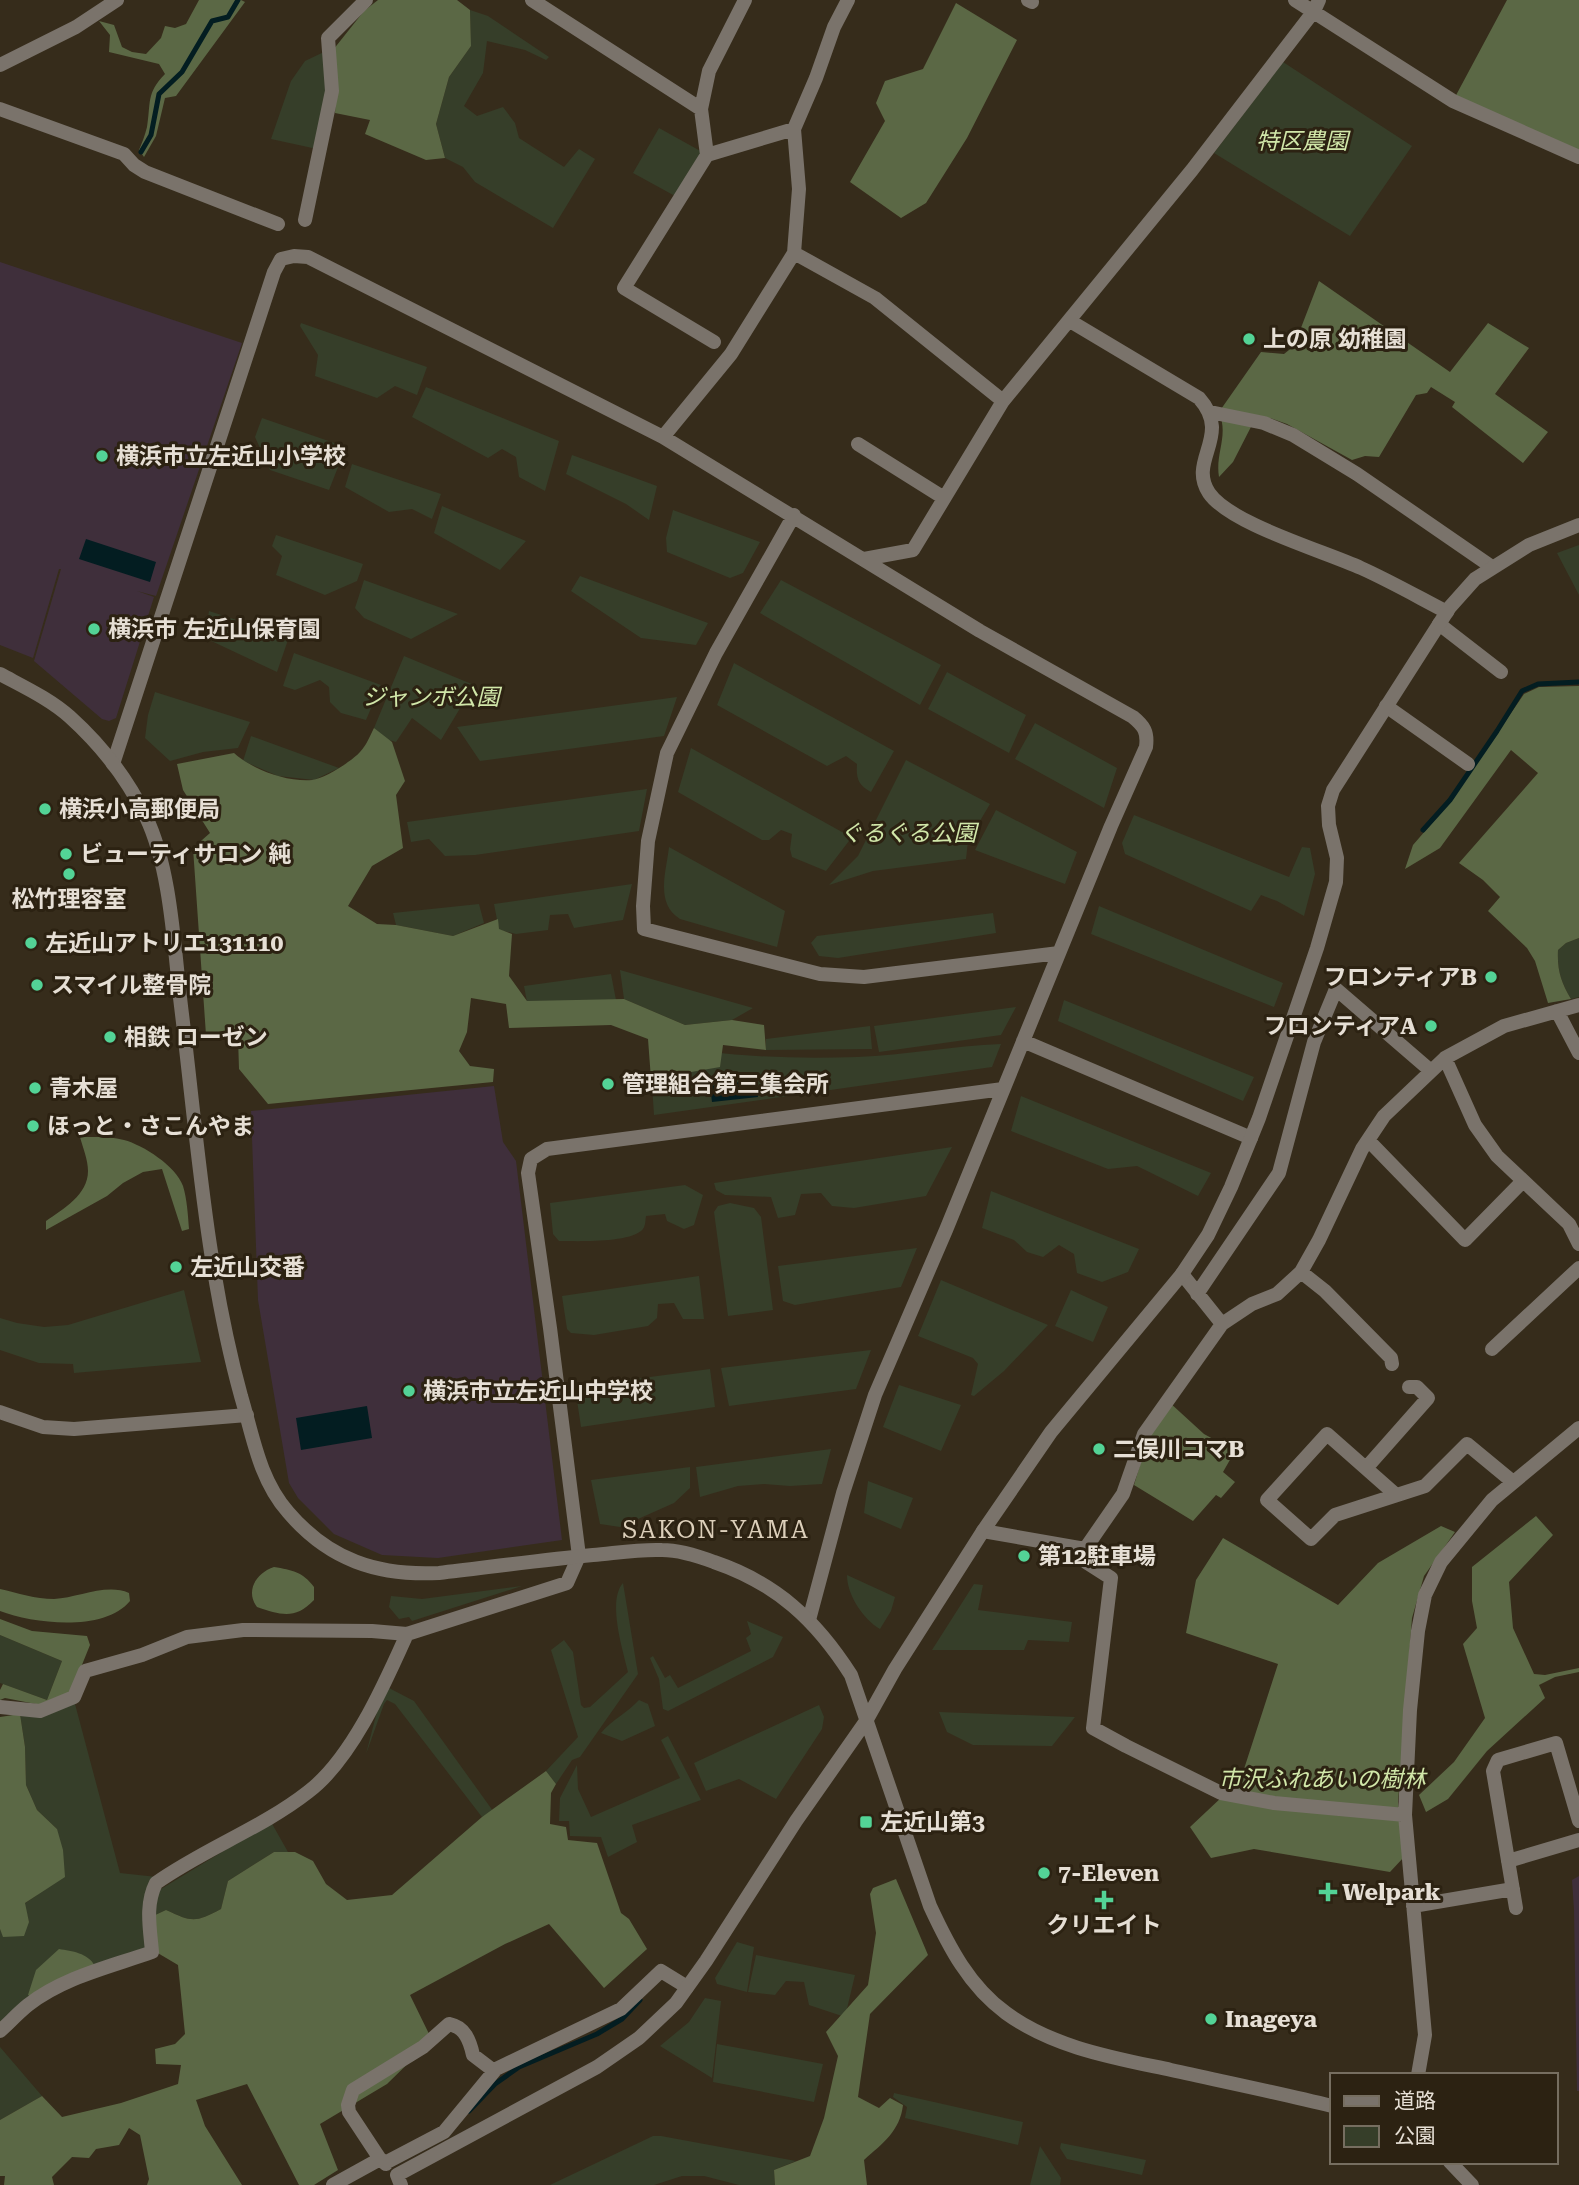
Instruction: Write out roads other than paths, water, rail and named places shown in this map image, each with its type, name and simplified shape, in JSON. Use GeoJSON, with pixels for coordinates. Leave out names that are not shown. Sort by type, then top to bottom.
{"type":"FeatureCollection","features":[{"type":"Feature","properties":{"kind":"street"},"geometry":{"type":"LineString","coordinates":[[0,65],[76,27],[117,0]]}},
{"type":"Feature","properties":{"kind":"street"},"geometry":{"type":"LineString","coordinates":[[305,220],[332,91],[328,38],[366,0]]}},
{"type":"Feature","properties":{"kind":"street"},"geometry":{"type":"LineString","coordinates":[[532,0],[701,109]]}},
{"type":"Feature","properties":{"kind":"street"},"geometry":{"type":"LineString","coordinates":[[714,342],[624,288],[707,155],[701,109],[709,71],[745,0]]}},
{"type":"Feature","properties":{"kind":"street"},"geometry":{"type":"LineString","coordinates":[[663,437],[731,354],[794,253],[799,189],[794,129],[834,27],[848,0]]}},
{"type":"Feature","properties":{"kind":"street"},"geometry":{"type":"LineString","coordinates":[[1295,0],[1317,6],[1453,101],[1579,157]]}},
{"type":"Feature","properties":{"kind":"street"},"geometry":{"type":"LineString","coordinates":[[864,559],[913,550],[1003,401],[1192,170],[1317,6]]}},
{"type":"Feature","properties":{"kind":"street"},"geometry":{"type":"LineString","coordinates":[[0,109],[124,154],[145,172],[278,224]]}},
{"type":"Feature","properties":{"kind":"street"},"geometry":{"type":"LineString","coordinates":[[707,155],[794,129]]}},
{"type":"Feature","properties":{"kind":"street"},"geometry":{"type":"LineString","coordinates":[[794,253],[875,298],[1003,401]]}},
{"type":"Feature","properties":{"kind":"street"},"geometry":{"type":"LineString","coordinates":[[113,764],[270,284],[281,259],[294,256],[308,257],[663,437],[980,631],[1143,725],[1147,737],[1146,747],[875,1395],[842,1493],[809,1620]]}},
{"type":"Feature","properties":{"kind":"street"},"geometry":{"type":"LineString","coordinates":[[1070,321],[1199,398],[1210,412],[1214,431],[1204,463],[1203,479],[1215,500],[1243,520],[1361,568],[1443,618],[1501,672]]}},
{"type":"Feature","properties":{"kind":"street"},"geometry":{"type":"LineString","coordinates":[[1210,412],[1264,423],[1293,435],[1357,474],[1492,567]]}},
{"type":"Feature","properties":{"kind":"street"},"geometry":{"type":"LineString","coordinates":[[858,444],[944,498]]}},
{"type":"Feature","properties":{"kind":"street"},"geometry":{"type":"LineString","coordinates":[[794,515],[716,653],[667,753],[648,841],[644,929],[779,965],[842,976],[864,977],[1059,953]]}},
{"type":"Feature","properties":{"kind":"street"},"geometry":{"type":"LineString","coordinates":[[494,2071],[473,2054],[470,2041],[461,2029],[449,2024],[423,2047],[354,2090],[348,2105],[349,2112],[399,2180],[597,2067],[639,2038],[676,2003],[796,1821],[866,1721],[895,1669],[983,1531],[1051,1432],[1182,1274],[1208,1236],[1251,1138],[1317,948],[1336,882],[1338,858],[1329,824],[1328,806],[1333,790],[1443,618],[1475,579],[1529,545],[1579,525]]}},
{"type":"Feature","properties":{"kind":"street"},"geometry":{"type":"LineString","coordinates":[[0,674],[37,693],[70,717],[113,764],[146,817],[159,853],[169,906],[214,1279],[226,1342],[262,1470],[287,1511],[327,1548],[355,1562],[383,1571],[411,1574],[664,1550],[699,1556],[758,1580],[786,1599],[809,1620],[831,1644],[851,1675],[930,1906],[959,1965],[1006,2013],[1034,2030],[1086,2051],[1330,2106]]}},
{"type":"Feature","properties":{"kind":"street"},"geometry":{"type":"LineString","coordinates":[[1386,706],[1468,764]]}},
{"type":"Feature","properties":{"kind":"street"},"geometry":{"type":"LineString","coordinates":[[1197,1294],[1279,1173],[1314,1042],[1336,989],[1431,1071]]}},
{"type":"Feature","properties":{"kind":"street"},"geometry":{"type":"LineString","coordinates":[[1405,1815],[1286,1804],[1221,1793],[1093,1728],[1111,1578],[1086,1562],[1085,1549],[1123,1494],[1144,1434],[1222,1324],[1252,1304],[1277,1294],[1301,1272],[1367,1140],[1384,1116],[1446,1058],[1504,1026],[1579,1005]]}},
{"type":"Feature","properties":{"kind":"street"},"geometry":{"type":"LineString","coordinates":[[1557,1011],[1579,1053]]}},
{"type":"Feature","properties":{"kind":"street"},"geometry":{"type":"LineString","coordinates":[[1023,1041],[1251,1138]]}},
{"type":"Feature","properties":{"kind":"street"},"geometry":{"type":"LineString","coordinates":[[1446,1058],[1475,1125],[1497,1156],[1569,1223],[1579,1244]]}},
{"type":"Feature","properties":{"kind":"street"},"geometry":{"type":"LineString","coordinates":[[0,1707],[40,1711],[74,1697],[85,1671],[142,1655],[187,1637],[253,1629],[407,1634],[567,1583],[579,1556],[528,1173],[531,1159],[547,1149],[1003,1089]]}},
{"type":"Feature","properties":{"kind":"street"},"geometry":{"type":"LineString","coordinates":[[1367,1140],[1465,1240],[1522,1182]]}},
{"type":"Feature","properties":{"kind":"street"},"geometry":{"type":"LineString","coordinates":[[1492,1349],[1579,1268]]}},
{"type":"Feature","properties":{"kind":"street"},"geometry":{"type":"LineString","coordinates":[[1301,1272],[1325,1291],[1391,1358],[1392,1364]]}},
{"type":"Feature","properties":{"kind":"street"},"geometry":{"type":"LineString","coordinates":[[1182,1274],[1222,1324]]}},
{"type":"Feature","properties":{"kind":"street"},"geometry":{"type":"LineString","coordinates":[[1367,1466],[1428,1398],[1417,1387],[1409,1387]]}},
{"type":"Feature","properties":{"kind":"street"},"geometry":{"type":"LineString","coordinates":[[0,1412],[44,1427],[74,1429],[247,1415]]}},
{"type":"Feature","properties":{"kind":"street"},"geometry":{"type":"LineString","coordinates":[[1418,2073],[1425,2035],[1405,1815],[1410,1710],[1418,1631],[1425,1595],[1441,1562],[1492,1500],[1579,1428]]}},
{"type":"Feature","properties":{"kind":"street"},"geometry":{"type":"LineString","coordinates":[[1395,1494],[1367,1466],[1327,1434],[1267,1500],[1311,1539],[1335,1515],[1425,1486],[1466,1444],[1513,1482]]}},
{"type":"Feature","properties":{"kind":"street"},"geometry":{"type":"LineString","coordinates":[[983,1531],[1085,1549]]}},
{"type":"Feature","properties":{"kind":"street"},"geometry":{"type":"LineString","coordinates":[[0,2032],[28,2005],[48,1993],[96,1969],[152,1952],[148,1908],[150,1894],[156,1883],[278,1812],[309,1792],[330,1772],[383,1688],[407,1634]]}},
{"type":"Feature","properties":{"kind":"street"},"geometry":{"type":"LineString","coordinates":[[1516,1908],[1493,1771],[1499,1760],[1556,1743],[1579,1821]]}},
{"type":"Feature","properties":{"kind":"street"},"geometry":{"type":"LineString","coordinates":[[1508,1861],[1579,1840]]}},
{"type":"Feature","properties":{"kind":"street"},"geometry":{"type":"LineString","coordinates":[[1413,1906],[1513,1889]]}},
{"type":"Feature","properties":{"kind":"street"},"geometry":{"type":"LineString","coordinates":[[333,2185],[444,2133],[494,2071],[621,2009],[661,1971],[687,1987]]}},
{"type":"Feature","properties":{"kind":"street"},"geometry":{"type":"LineString","coordinates":[[1452,2164],[1472,2185]]}},
{"type":"Feature","properties":{"kind":"water"},"geometry":{"type":"Polygon","coordinates":[[[86,539],[156,562],[150,582],[79,559],[86,539]]]}},
{"type":"Feature","properties":{"kind":"water"},"geometry":{"type":"Polygon","coordinates":[[[756,1080],[758,1097],[712,1102],[710,1086],[756,1080]]]}},
{"type":"Feature","properties":{"kind":"water"},"geometry":{"type":"Polygon","coordinates":[[[367,1406],[372,1438],[301,1450],[296,1418],[367,1406]]]}},
{"type":"Feature","properties":{"kind":"waterway"},"geometry":{"type":"LineString","coordinates":[[141,152],[151,135],[159,94],[182,72],[212,21],[228,17],[238,0]]}},
{"type":"Feature","properties":{"kind":"waterway"},"geometry":{"type":"LineString","coordinates":[[1423,830],[1450,800],[1522,691],[1538,684],[1579,682]]}},
{"type":"Feature","properties":{"kind":"waterway"},"geometry":{"type":"LineString","coordinates":[[469,2111],[495,2084],[519,2067],[597,2034],[622,2019],[640,2000]]}},
{"type":"Feature","properties":{"kind":"place","name":"上の原 幼稚園"},"geometry":{"type":"Point","coordinates":[1249,339]}},
{"type":"Feature","properties":{"kind":"place","name":"横浜市立左近山小学校"},"geometry":{"type":"Point","coordinates":[102,456]}},
{"type":"Feature","properties":{"kind":"place","name":"横浜市 左近山保育園"},"geometry":{"type":"Point","coordinates":[94,629]}},
{"type":"Feature","properties":{"kind":"place","name":"横浜小高郵便局"},"geometry":{"type":"Point","coordinates":[45,809]}},
{"type":"Feature","properties":{"kind":"place","name":"ビューティサロン 純"},"geometry":{"type":"Point","coordinates":[66,854]}},
{"type":"Feature","properties":{"kind":"place","name":"松竹理容室"},"geometry":{"type":"Point","coordinates":[69,874]}},
{"type":"Feature","properties":{"kind":"place","name":"左近山アトリエ131110"},"geometry":{"type":"Point","coordinates":[31,943]}},
{"type":"Feature","properties":{"kind":"place","name":"フロンティアB"},"geometry":{"type":"Point","coordinates":[1491,977]}},
{"type":"Feature","properties":{"kind":"place","name":"スマイル整骨院"},"geometry":{"type":"Point","coordinates":[37,985]}},
{"type":"Feature","properties":{"kind":"place","name":"フロンティアA"},"geometry":{"type":"Point","coordinates":[1431,1026]}},
{"type":"Feature","properties":{"kind":"place","name":"相鉄 ローゼン"},"geometry":{"type":"Point","coordinates":[110,1037]}},
{"type":"Feature","properties":{"kind":"place","name":"管理組合第三集会所"},"geometry":{"type":"Point","coordinates":[608,1084]}},
{"type":"Feature","properties":{"kind":"place","name":"青木屋"},"geometry":{"type":"Point","coordinates":[35,1088]}},
{"type":"Feature","properties":{"kind":"place","name":"ほっと・さこんやま"},"geometry":{"type":"Point","coordinates":[33,1126]}},
{"type":"Feature","properties":{"kind":"place","name":"左近山交番"},"geometry":{"type":"Point","coordinates":[176,1267]}},
{"type":"Feature","properties":{"kind":"place","name":"横浜市立左近山中学校"},"geometry":{"type":"Point","coordinates":[409,1391]}},
{"type":"Feature","properties":{"kind":"place","name":"二俣川コマB"},"geometry":{"type":"Point","coordinates":[1099,1449]}},
{"type":"Feature","properties":{"kind":"place","name":"第12駐車場"},"geometry":{"type":"Point","coordinates":[1024,1556]}},
{"type":"Feature","properties":{"kind":"place","name":"左近山第3"},"geometry":{"type":"Point","coordinates":[866,1822]}},
{"type":"Feature","properties":{"kind":"place","name":"7-Eleven"},"geometry":{"type":"Point","coordinates":[1044,1873]}},
{"type":"Feature","properties":{"kind":"place","name":"Welpark"},"geometry":{"type":"Point","coordinates":[1328,1892]}},
{"type":"Feature","properties":{"kind":"place","name":"クリエイト"},"geometry":{"type":"Point","coordinates":[1104,1900]}},
{"type":"Feature","properties":{"kind":"place","name":"Inageya"},"geometry":{"type":"Point","coordinates":[1211,2019]}},
{"type":"Feature","properties":{"kind":"district","name":"SAKON-YAMA"},"geometry":{"type":"Point","coordinates":[716,1530]}},
{"type":"Feature","properties":{"kind":"park label","name":"特区農園"},"geometry":{"type":"Point","coordinates":[1302,141]}},
{"type":"Feature","properties":{"kind":"park label","name":"ジャンボ公園"},"geometry":{"type":"Point","coordinates":[431,697]}},
{"type":"Feature","properties":{"kind":"park label","name":"ぐるぐる公園"},"geometry":{"type":"Point","coordinates":[908,833]}},
{"type":"Feature","properties":{"kind":"park label","name":"市沢ふれあいの樹林"},"geometry":{"type":"Point","coordinates":[1322,1779]}}]}
